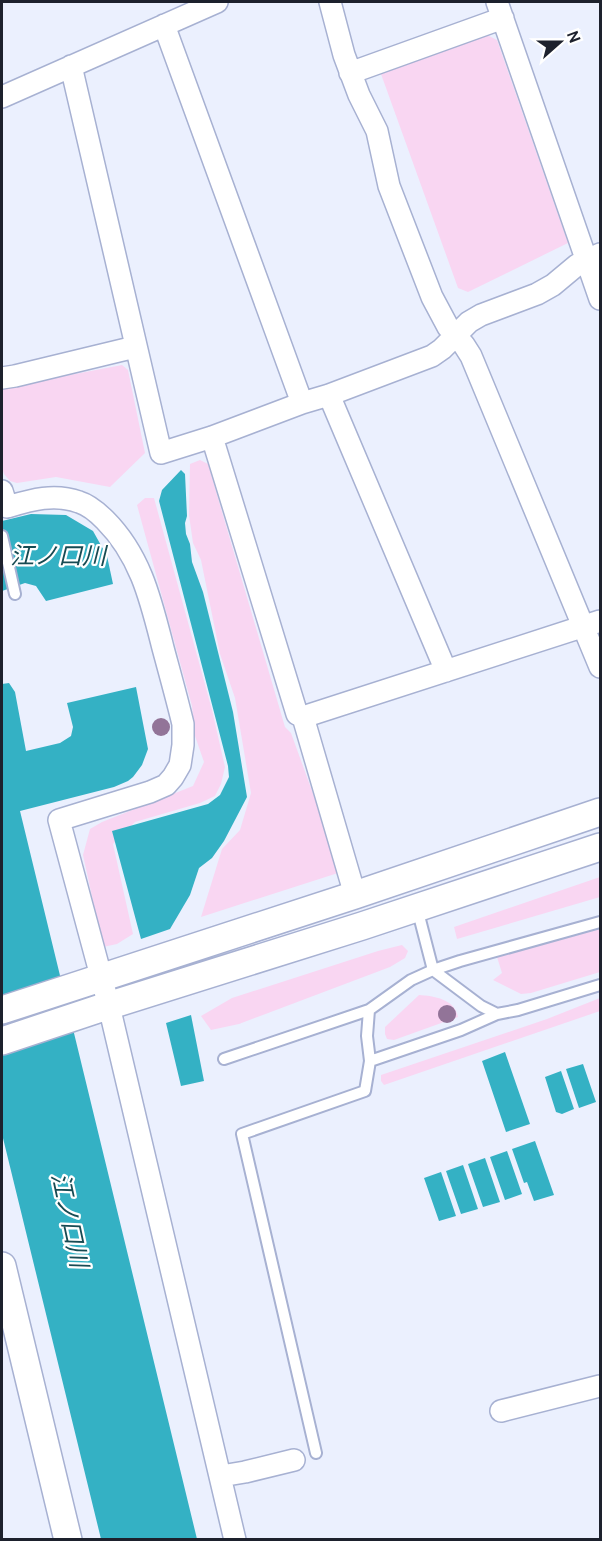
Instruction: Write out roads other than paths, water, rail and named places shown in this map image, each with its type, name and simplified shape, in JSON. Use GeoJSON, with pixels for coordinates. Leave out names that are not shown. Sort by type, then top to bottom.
{"type":"FeatureCollection","features":[{"type":"Feature","properties":{"kind":"street"},"geometry":{"type":"LineString","coordinates":[[2,97],[218,2]]}},
{"type":"Feature","properties":{"kind":"street"},"geometry":{"type":"LineString","coordinates":[[330,2],[350,73],[377,131],[389,186],[432,297],[441,316],[471,356],[592,624],[600,667]]}},
{"type":"Feature","properties":{"kind":"street"},"geometry":{"type":"LineString","coordinates":[[350,73],[500,10],[594,257],[600,300]]}},
{"type":"Feature","properties":{"kind":"street"},"geometry":{"type":"LineString","coordinates":[[165,25],[302,403]]}},
{"type":"Feature","properties":{"kind":"street"},"geometry":{"type":"LineString","coordinates":[[71,66],[161,453],[329,395],[432,356],[469,322],[481,315],[537,294],[553,285],[569,271],[594,257]]}},
{"type":"Feature","properties":{"kind":"street"},"geometry":{"type":"LineString","coordinates":[[2,378],[135,347]]}},
{"type":"Feature","properties":{"kind":"street"},"geometry":{"type":"LineString","coordinates":[[329,395],[446,671]]}},
{"type":"Feature","properties":{"kind":"street"},"geometry":{"type":"LineString","coordinates":[[212,436],[297,714],[303,717],[592,624]]}},
{"type":"Feature","properties":{"kind":"street"},"geometry":{"type":"LineString","coordinates":[[3,502],[63,498],[80,502],[97,512],[111,526],[130,550],[148,590],[183,724],[180,765],[166,785],[59,820],[103,1008],[235,1539]]}},
{"type":"Feature","properties":{"kind":"street"},"geometry":{"type":"LineString","coordinates":[[303,717],[355,895]]}},
{"type":"Feature","properties":{"kind":"street"},"geometry":{"type":"LineString","coordinates":[[2,1010],[600,812]]}},
{"type":"Feature","properties":{"kind":"street"},"geometry":{"type":"LineString","coordinates":[[2,1041],[600,847]]}},
{"type":"Feature","properties":{"kind":"street"},"geometry":{"type":"LineString","coordinates":[[2,1266],[7,1310],[68,1539]]}},
{"type":"Feature","properties":{"kind":"street"},"geometry":{"type":"LineString","coordinates":[[501,1410],[600,1386]]}},
{"type":"Feature","properties":{"kind":"street"},"geometry":{"type":"LineString","coordinates":[[221,1476],[294,1460]]}},
{"type":"Feature","properties":{"kind":"lane"},"geometry":{"type":"LineString","coordinates":[[2,536],[15,594]]}},
{"type":"Feature","properties":{"kind":"lane"},"geometry":{"type":"LineString","coordinates":[[417,907],[433,970],[481,1006],[497,1014]]}},
{"type":"Feature","properties":{"kind":"lane"},"geometry":{"type":"LineString","coordinates":[[224,1059],[369,1010],[411,980],[433,970],[600,922]]}},
{"type":"Feature","properties":{"kind":"lane"},"geometry":{"type":"LineString","coordinates":[[370,1062],[461,1030],[497,1014],[519,1010],[600,985]]}},
{"type":"Feature","properties":{"kind":"lane"},"geometry":{"type":"LineString","coordinates":[[316,1453],[242,1134],[365,1091],[370,1062],[366,1036],[369,1010]]}},
{"type":"Feature","properties":{"kind":"water"},"geometry":{"type":"Polygon","coordinates":[[[181,470],[185,474],[186,534],[233,712],[247,797],[224,841],[212,858],[199,868],[190,895],[170,929],[141,939],[112,831],[208,804],[220,795],[229,777],[159,501],[162,490],[181,470]]]}},
{"type":"Feature","properties":{"kind":"water","name":"江ノ口川"},"geometry":{"type":"Polygon","coordinates":[[[31,514],[66,515],[93,531],[107,556],[113,584],[46,601],[36,586],[25,583],[2,591],[2,521],[31,514]]]}},
{"type":"Feature","properties":{"kind":"water","name":"江ノ口川"},"geometry":{"type":"Polygon","coordinates":[[[9,683],[15,692],[26,751],[60,743],[71,736],[73,727],[67,703],[136,687],[148,749],[142,765],[133,777],[114,787],[20,811],[197,1539],[101,1539],[2,1134],[2,684],[9,683]]]}},
{"type":"Feature","properties":{"kind":"water"},"geometry":{"type":"Polygon","coordinates":[[[191,1015],[204,1081],[181,1086],[166,1023],[191,1015]]]}},
{"type":"Feature","properties":{"kind":"water"},"geometry":{"type":"Polygon","coordinates":[[[505,1052],[530,1124],[506,1132],[482,1061],[505,1052]]]}},
{"type":"Feature","properties":{"kind":"water"},"geometry":{"type":"Polygon","coordinates":[[[583,1064],[596,1102],[579,1108],[566,1069],[583,1064]]]}},
{"type":"Feature","properties":{"kind":"water"},"geometry":{"type":"Polygon","coordinates":[[[561,1071],[574,1109],[562,1114],[556,1112],[545,1077],[561,1071]]]}},
{"type":"Feature","properties":{"kind":"water"},"geometry":{"type":"Polygon","coordinates":[[[535,1141],[554,1195],[534,1201],[527,1182],[524,1183],[512,1149],[535,1141]]]}},
{"type":"Feature","properties":{"kind":"water"},"geometry":{"type":"Polygon","coordinates":[[[507,1151],[522,1194],[505,1200],[490,1157],[507,1151]]]}},
{"type":"Feature","properties":{"kind":"water"},"geometry":{"type":"Polygon","coordinates":[[[485,1158],[500,1202],[483,1207],[468,1164],[485,1158]]]}},
{"type":"Feature","properties":{"kind":"water"},"geometry":{"type":"Polygon","coordinates":[[[463,1165],[478,1209],[461,1214],[446,1171],[463,1165]]]}},
{"type":"Feature","properties":{"kind":"water"},"geometry":{"type":"Polygon","coordinates":[[[441,1172],[456,1216],[439,1221],[424,1178],[441,1172]]]}}]}
